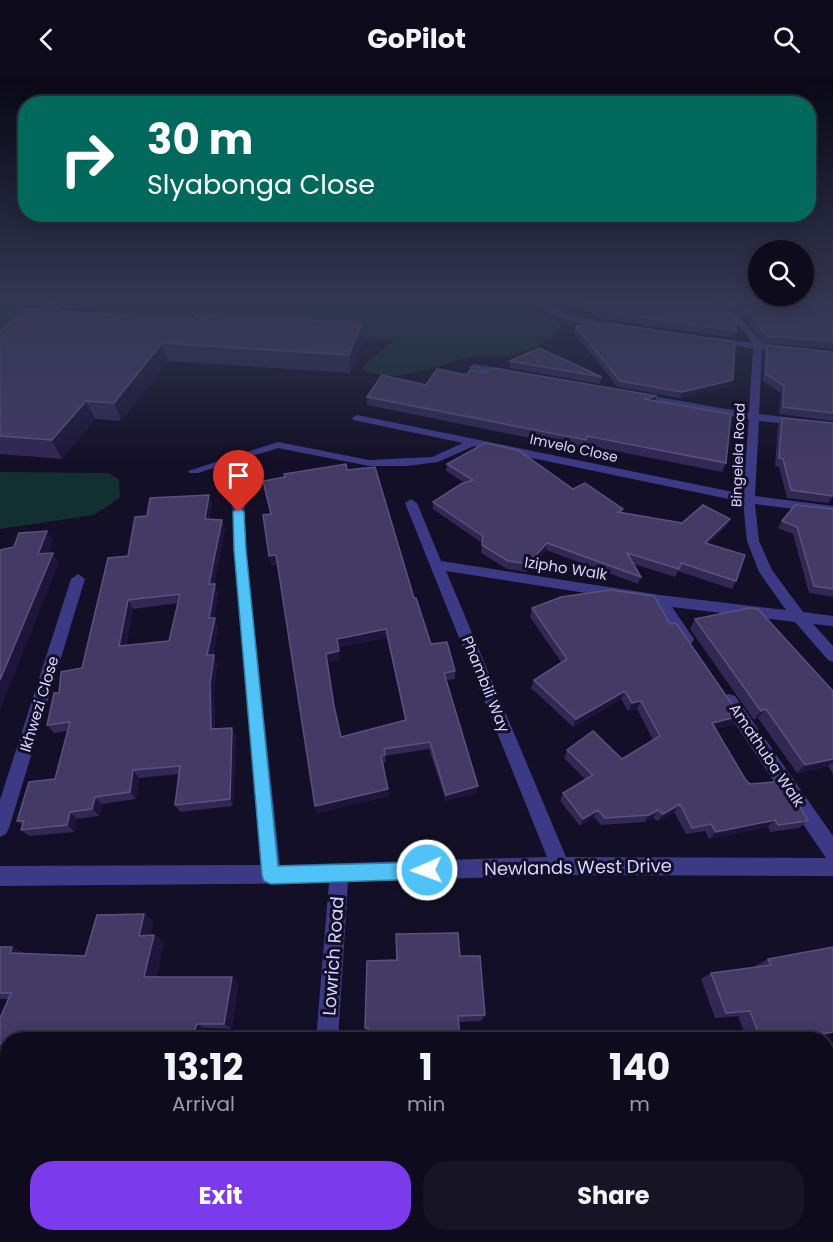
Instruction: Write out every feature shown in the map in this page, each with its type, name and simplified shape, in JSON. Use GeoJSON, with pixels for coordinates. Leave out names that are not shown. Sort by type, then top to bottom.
{"type":"FeatureCollection","features":[{"type":"Feature","properties":{"kind":"street","name":"Bingelela Road"},"geometry":{"type":"LineString","coordinates":[[758,353],[749,499],[753,541],[766,572],[798,616],[833,656]]}},
{"type":"Feature","properties":{"kind":"street"},"geometry":{"type":"LineString","coordinates":[[474,367],[520,375]]}},
{"type":"Feature","properties":{"kind":"street"},"geometry":{"type":"LineString","coordinates":[[626,394],[754,417],[833,426]]}},
{"type":"Feature","properties":{"kind":"street","name":"Imvelo Close"},"geometry":{"type":"LineString","coordinates":[[357,418],[749,499],[833,510]]}},
{"type":"Feature","properties":{"kind":"street"},"geometry":{"type":"LineString","coordinates":[[194,471],[278,445],[369,463],[407,464],[434,460],[457,451],[471,442]]}},
{"type":"Feature","properties":{"kind":"street"},"geometry":{"type":"LineString","coordinates":[[238,493],[240,550],[271,875]]}},
{"type":"Feature","properties":{"kind":"street","name":"Phambili Way"},"geometry":{"type":"LineString","coordinates":[[411,503],[560,866]]}},
{"type":"Feature","properties":{"kind":"street","name":"Izipho Walk"},"geometry":{"type":"LineString","coordinates":[[437,565],[660,600],[833,621]]}},
{"type":"Feature","properties":{"kind":"street","name":"Ikhwezi Close"},"geometry":{"type":"LineString","coordinates":[[0,828],[78,579]]}},
{"type":"Feature","properties":{"kind":"street"},"geometry":{"type":"LineString","coordinates":[[660,600],[694,648]]}},
{"type":"Feature","properties":{"kind":"street","name":"Amathuba Walk"},"geometry":{"type":"LineString","coordinates":[[720,687],[833,852]]}},
{"type":"Feature","properties":{"kind":"street","name":"Newlands West Drive"},"geometry":{"type":"LineString","coordinates":[[0,876],[271,875],[560,866],[833,867]]}},
{"type":"Feature","properties":{"kind":"street","name":"Lowrich Road"},"geometry":{"type":"LineString","coordinates":[[328,1032],[339,873]]}},
{"type":"Feature","properties":{"kind":"green space"},"geometry":{"type":"Polygon","coordinates":[[[378,353],[520,353],[508,356],[476,356],[419,372],[390,376],[362,370],[367,362],[378,353]]]}},
{"type":"Feature","properties":{"kind":"green space"},"geometry":{"type":"Polygon","coordinates":[[[0,472],[108,473],[119,479],[120,498],[94,515],[0,529],[0,472]]]}},
{"type":"Feature","properties":{"kind":"building"},"geometry":{"type":"Polygon","coordinates":[[[0,353],[154,353],[114,403],[86,401],[52,440],[0,436],[0,353]]]}},
{"type":"Feature","properties":{"kind":"building"},"geometry":{"type":"Polygon","coordinates":[[[323,353],[350,353],[349,355],[323,353]]]}},
{"type":"Feature","properties":{"kind":"building"},"geometry":{"type":"Polygon","coordinates":[[[527,353],[551,353],[602,377],[510,361],[527,353]]]}},
{"type":"Feature","properties":{"kind":"building"},"geometry":{"type":"Polygon","coordinates":[[[598,353],[734,353],[733,380],[682,392],[620,381],[598,353]]]}},
{"type":"Feature","properties":{"kind":"building"},"geometry":{"type":"Polygon","coordinates":[[[767,353],[833,353],[833,413],[783,407],[784,386],[766,374],[767,353]]]}},
{"type":"Feature","properties":{"kind":"building"},"geometry":{"type":"Polygon","coordinates":[[[494,368],[657,396],[644,399],[731,414],[726,463],[587,436],[586,440],[367,397],[382,375],[426,385],[437,369],[467,375],[470,370],[484,372],[494,368]]]}},
{"type":"Feature","properties":{"kind":"building"},"geometry":{"type":"Polygon","coordinates":[[[782,418],[833,423],[833,496],[791,490],[783,459],[779,458],[782,418]]]}},
{"type":"Feature","properties":{"kind":"building"},"geometry":{"type":"Polygon","coordinates":[[[485,443],[518,450],[573,489],[585,483],[623,509],[618,512],[682,523],[703,505],[730,519],[705,543],[745,555],[736,581],[681,563],[679,569],[627,553],[641,577],[547,543],[528,564],[508,561],[482,545],[483,536],[433,502],[461,484],[473,480],[447,464],[485,443]]]}},
{"type":"Feature","properties":{"kind":"building"},"geometry":{"type":"Polygon","coordinates":[[[346,464],[347,470],[375,467],[414,598],[416,598],[431,644],[447,642],[455,671],[444,673],[478,786],[446,795],[430,742],[384,749],[385,755],[381,756],[388,789],[315,806],[276,555],[269,556],[263,515],[271,514],[263,481],[285,477],[284,474],[346,464]],[[386,629],[337,639],[339,651],[326,654],[341,737],[406,720],[386,629]]]}},
{"type":"Feature","properties":{"kind":"building"},"geometry":{"type":"Polygon","coordinates":[[[209,495],[205,519],[222,520],[209,584],[215,584],[209,618],[215,618],[207,655],[214,655],[210,684],[211,729],[232,728],[230,799],[175,805],[180,766],[133,770],[130,792],[95,797],[92,809],[70,812],[67,825],[21,830],[24,821],[17,821],[29,782],[55,779],[70,722],[47,725],[54,693],[59,693],[61,672],[82,668],[108,558],[128,556],[135,517],[147,516],[150,498],[209,495]],[[180,594],[128,600],[119,646],[169,641],[180,594]]]}},
{"type":"Feature","properties":{"kind":"building"},"geometry":{"type":"Polygon","coordinates":[[[795,505],[833,509],[833,589],[814,586],[797,527],[782,521],[795,505]]]}},
{"type":"Feature","properties":{"kind":"building"},"geometry":{"type":"Polygon","coordinates":[[[47,531],[38,554],[53,553],[0,680],[0,550],[14,547],[19,533],[47,531]]]}},
{"type":"Feature","properties":{"kind":"building"},"geometry":{"type":"Polygon","coordinates":[[[611,590],[654,596],[670,624],[676,623],[740,716],[712,723],[745,779],[750,784],[785,781],[808,821],[778,825],[775,820],[716,832],[711,824],[692,828],[680,804],[663,814],[658,810],[649,815],[605,818],[598,810],[583,819],[563,793],[593,775],[567,750],[593,731],[622,759],[660,736],[641,701],[632,703],[625,691],[576,719],[534,680],[567,659],[532,608],[561,597],[611,590]]]}},
{"type":"Feature","properties":{"kind":"building"},"geometry":{"type":"Polygon","coordinates":[[[749,608],[758,609],[833,691],[833,759],[805,765],[766,709],[761,711],[695,619],[749,608]]]}},
{"type":"Feature","properties":{"kind":"building"},"geometry":{"type":"Polygon","coordinates":[[[144,914],[139,936],[154,935],[144,977],[232,977],[224,1024],[197,1024],[194,1032],[0,1032],[0,1018],[11,993],[0,993],[0,947],[12,947],[10,953],[85,956],[97,915],[144,914]]]}},
{"type":"Feature","properties":{"kind":"building"},"geometry":{"type":"Polygon","coordinates":[[[458,933],[460,956],[480,956],[485,1015],[458,1016],[459,1032],[368,1032],[368,1028],[365,1028],[367,961],[397,960],[396,934],[458,933]]]}},
{"type":"Feature","properties":{"kind":"building"},"geometry":{"type":"Polygon","coordinates":[[[833,947],[833,1032],[758,1032],[750,1011],[726,1013],[711,973],[771,965],[768,959],[833,947]]]}},
{"type":"Feature","properties":{"kind":"route"},"geometry":{"type":"LineString","coordinates":[[239,512],[240,550],[271,875],[427,870]]}}]}
